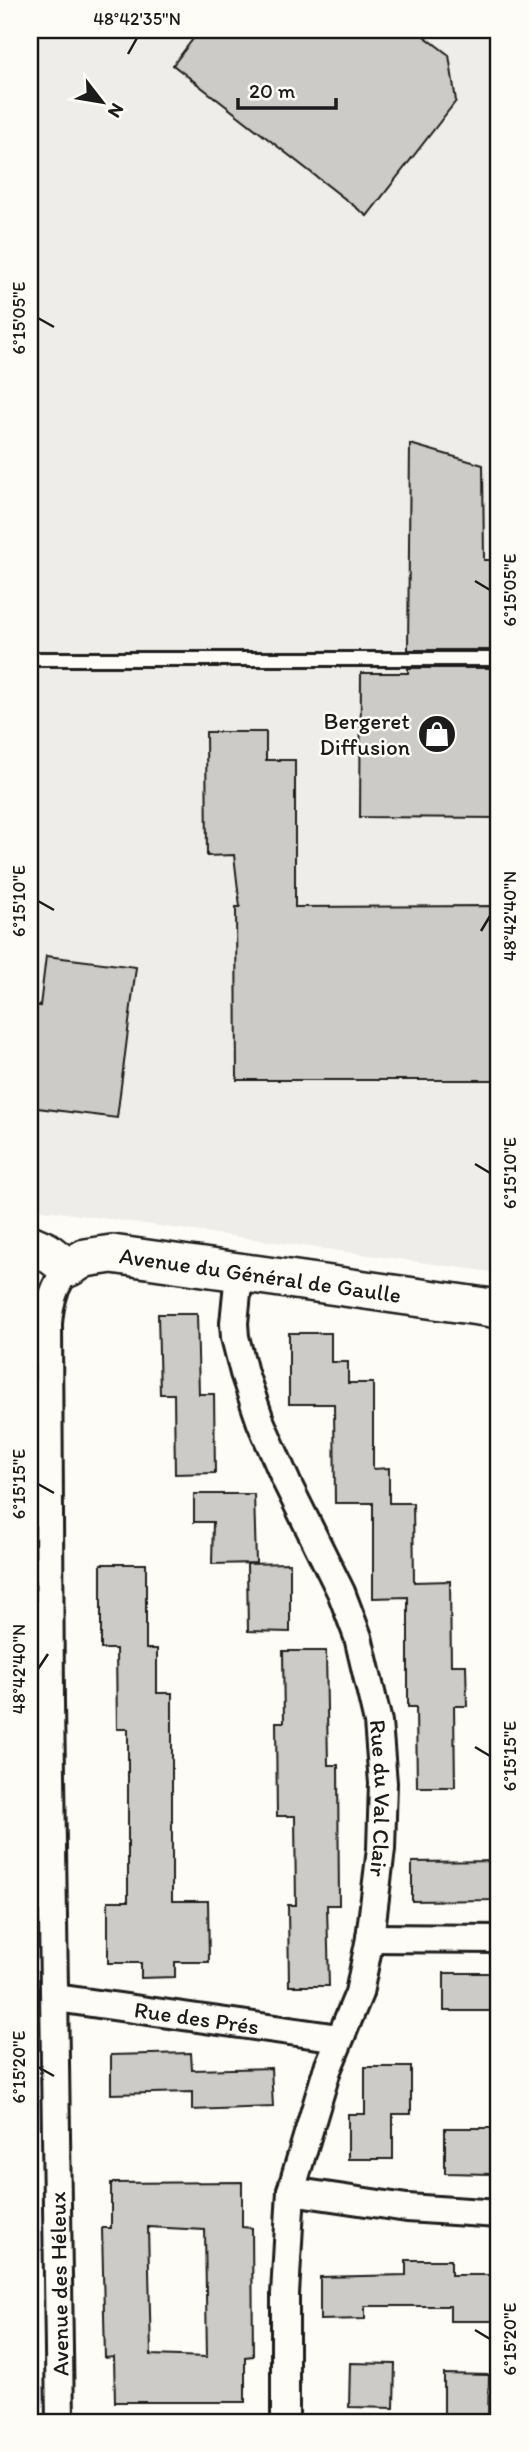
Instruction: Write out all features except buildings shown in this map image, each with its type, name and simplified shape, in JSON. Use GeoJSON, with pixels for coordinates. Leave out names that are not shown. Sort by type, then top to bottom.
{"type":"FeatureCollection","features":[{"type":"Feature","properties":{"kind":"street"},"geometry":{"type":"LineString","coordinates":[[30,1244],[47,1251],[68,1268]]}},
{"type":"Feature","properties":{"kind":"street","name":"Avenue du Général de Gaulle"},"geometry":{"type":"LineString","coordinates":[[68,1268],[85,1258],[112,1254],[499,1309]]}},
{"type":"Feature","properties":{"kind":"street","name":"Avenue des Héleux"},"geometry":{"type":"LineString","coordinates":[[60,2422],[50,1703],[40,1542],[49,1312],[54,1289],[68,1268]]}},
{"type":"Feature","properties":{"kind":"street","name":"Rue du Val Clair"},"geometry":{"type":"LineString","coordinates":[[239,1273],[234,1323],[244,1373],[261,1423],[287,1483],[341,1592],[358,1637],[378,1722],[383,1811],[370,1938],[359,1993],[339,2038],[291,2191],[285,2294],[285,2422]]}},
{"type":"Feature","properties":{"kind":"street"},"geometry":{"type":"LineString","coordinates":[[370,1938],[499,1939]]}},
{"type":"Feature","properties":{"kind":"street","name":"Rue des Prés"},"geometry":{"type":"LineString","coordinates":[[55,1998],[339,2038]]}},
{"type":"Feature","properties":{"kind":"street"},"geometry":{"type":"LineString","coordinates":[[291,2191],[407,2208],[499,2214]]}},
{"type":"Feature","properties":{"kind":"lane"},"geometry":{"type":"LineString","coordinates":[[30,659],[499,659]]}},
{"type":"Feature","properties":{"kind":"shaded area"},"geometry":{"type":"Polygon","coordinates":[[[30,30],[499,30],[499,1273],[30,1208],[30,30]]]}},
{"type":"Feature","properties":{"kind":"place","name":"Bergeret Diffusion"},"geometry":{"type":"Point","coordinates":[437,734]}}]}
